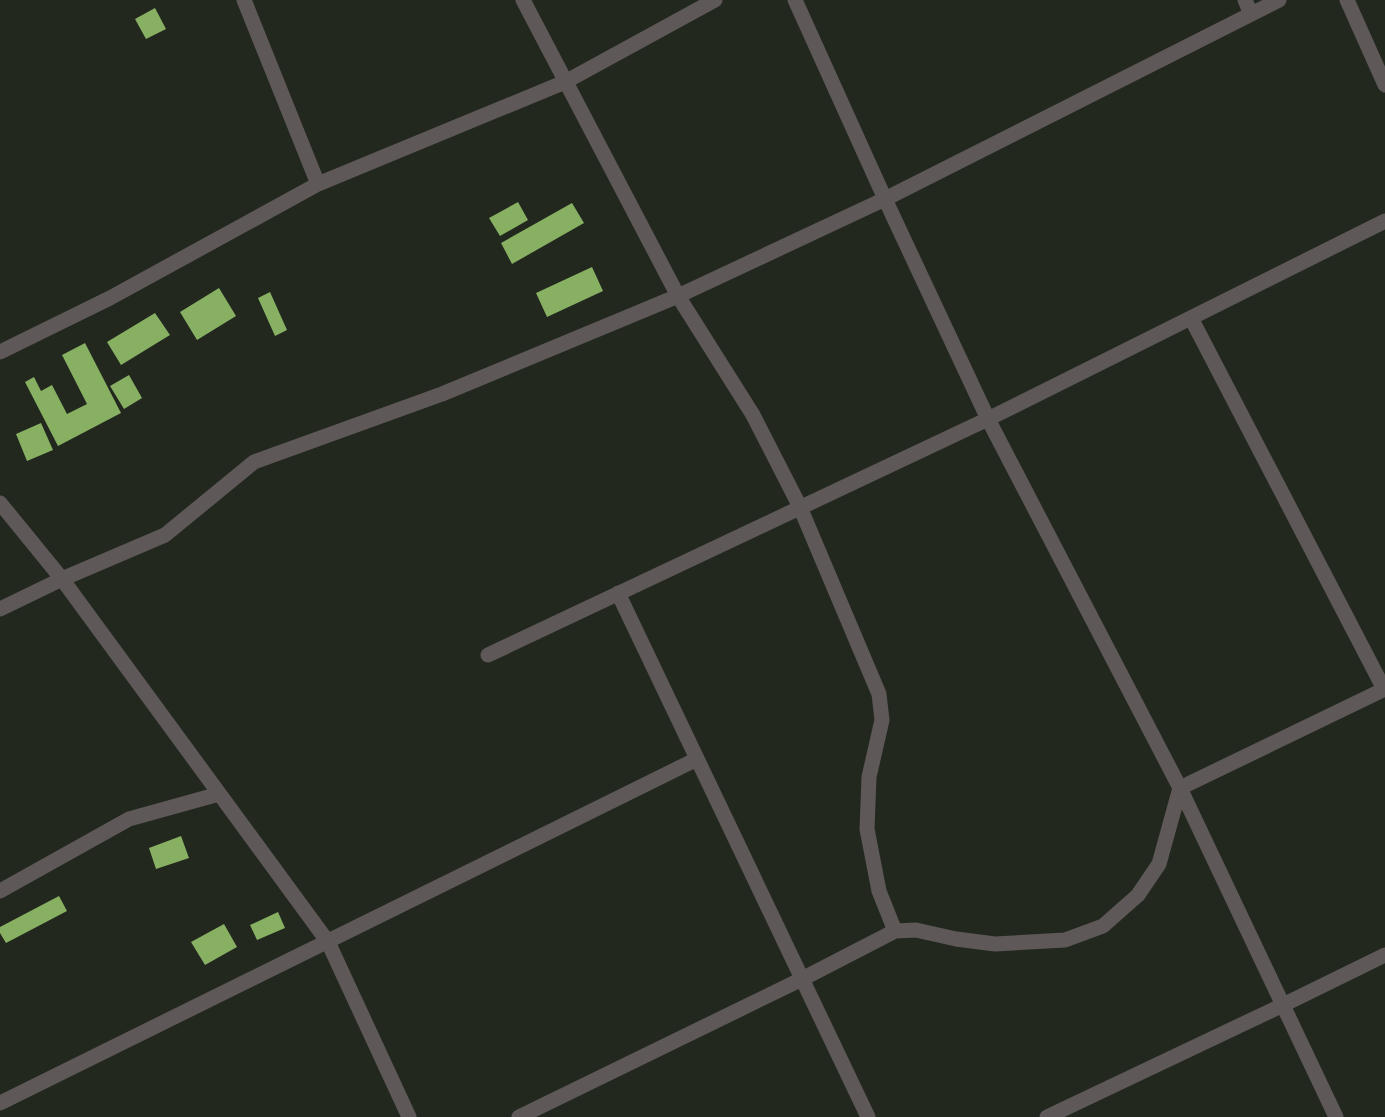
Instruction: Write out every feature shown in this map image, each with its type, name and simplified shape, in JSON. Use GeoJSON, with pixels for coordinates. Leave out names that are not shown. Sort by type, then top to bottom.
{"type":"FeatureCollection","features":[{"type":"Feature","properties":{"kind":"street"},"geometry":{"type":"LineString","coordinates":[[244,0],[318,184]]}},
{"type":"Feature","properties":{"kind":"street"},"geometry":{"type":"LineString","coordinates":[[523,0],[678,296],[754,415],[800,507],[878,694],[882,720],[869,777],[867,829],[879,891],[895,931]]}},
{"type":"Feature","properties":{"kind":"street"},"geometry":{"type":"LineString","coordinates":[[0,352],[110,298],[318,184],[565,82],[715,0]]}},
{"type":"Feature","properties":{"kind":"street"},"geometry":{"type":"LineString","coordinates":[[795,0],[885,199],[988,418],[1180,788],[1336,1117]]}},
{"type":"Feature","properties":{"kind":"street"},"geometry":{"type":"LineString","coordinates":[[1245,0],[1252,14]]}},
{"type":"Feature","properties":{"kind":"street"},"geometry":{"type":"LineString","coordinates":[[0,609],[62,578],[164,535],[254,462],[442,394],[678,296],[885,199],[1279,0]]}},
{"type":"Feature","properties":{"kind":"street"},"geometry":{"type":"LineString","coordinates":[[1347,0],[1385,85]]}},
{"type":"Feature","properties":{"kind":"street"},"geometry":{"type":"LineString","coordinates":[[488,655],[988,418],[1385,222]]}},
{"type":"Feature","properties":{"kind":"street"},"geometry":{"type":"LineString","coordinates":[[519,1117],[802,979],[895,931],[916,930],[956,939],[995,944],[1065,940],[1103,926],[1138,894],[1159,864],[1180,788],[1384,689],[1191,318]]}},
{"type":"Feature","properties":{"kind":"street"},"geometry":{"type":"LineString","coordinates":[[0,503],[62,578],[328,942],[409,1117]]}},
{"type":"Feature","properties":{"kind":"street"},"geometry":{"type":"LineString","coordinates":[[618,593],[868,1117]]}},
{"type":"Feature","properties":{"kind":"street"},"geometry":{"type":"LineString","coordinates":[[0,1103],[697,759]]}},
{"type":"Feature","properties":{"kind":"street"},"geometry":{"type":"LineString","coordinates":[[0,892],[129,819],[220,794]]}},
{"type":"Feature","properties":{"kind":"street"},"geometry":{"type":"LineString","coordinates":[[1047,1117],[1385,955]]}},
{"type":"Feature","properties":{"kind":"building"},"geometry":{"type":"Polygon","coordinates":[[[155,8],[166,29],[146,39],[135,19],[155,8]]]}},
{"type":"Feature","properties":{"kind":"building"},"geometry":{"type":"Polygon","coordinates":[[[518,202],[528,220],[500,236],[489,218],[518,202]]]}},
{"type":"Feature","properties":{"kind":"building"},"geometry":{"type":"Polygon","coordinates":[[[572,203],[584,223],[512,264],[501,243],[572,203]]]}},
{"type":"Feature","properties":{"kind":"building"},"geometry":{"type":"Polygon","coordinates":[[[592,267],[603,291],[547,317],[536,293],[592,267]]]}},
{"type":"Feature","properties":{"kind":"building"},"geometry":{"type":"Polygon","coordinates":[[[219,288],[236,316],[197,340],[180,312],[219,288]]]}},
{"type":"Feature","properties":{"kind":"building"},"geometry":{"type":"Polygon","coordinates":[[[270,292],[287,330],[275,336],[258,298],[270,292]]]}},
{"type":"Feature","properties":{"kind":"building"},"geometry":{"type":"Polygon","coordinates":[[[155,313],[170,335],[121,365],[107,342],[155,313]]]}},
{"type":"Feature","properties":{"kind":"building"},"geometry":{"type":"Polygon","coordinates":[[[85,343],[121,413],[58,446],[25,382],[34,377],[41,391],[52,385],[67,414],[87,404],[62,355],[85,343]]]}},
{"type":"Feature","properties":{"kind":"building"},"geometry":{"type":"Polygon","coordinates":[[[129,375],[142,398],[124,409],[110,386],[129,375]]]}},
{"type":"Feature","properties":{"kind":"building"},"geometry":{"type":"Polygon","coordinates":[[[41,423],[53,450],[27,461],[16,434],[41,423]]]}},
{"type":"Feature","properties":{"kind":"building"},"geometry":{"type":"Polygon","coordinates":[[[181,836],[189,858],[156,869],[149,848],[181,836]]]}},
{"type":"Feature","properties":{"kind":"building"},"geometry":{"type":"Polygon","coordinates":[[[59,896],[67,911],[6,943],[0,933],[0,927],[59,896]]]}},
{"type":"Feature","properties":{"kind":"building"},"geometry":{"type":"Polygon","coordinates":[[[278,912],[285,928],[257,940],[250,925],[278,912]]]}},
{"type":"Feature","properties":{"kind":"building"},"geometry":{"type":"Polygon","coordinates":[[[224,924],[237,947],[205,965],[191,942],[224,924]]]}}]}
